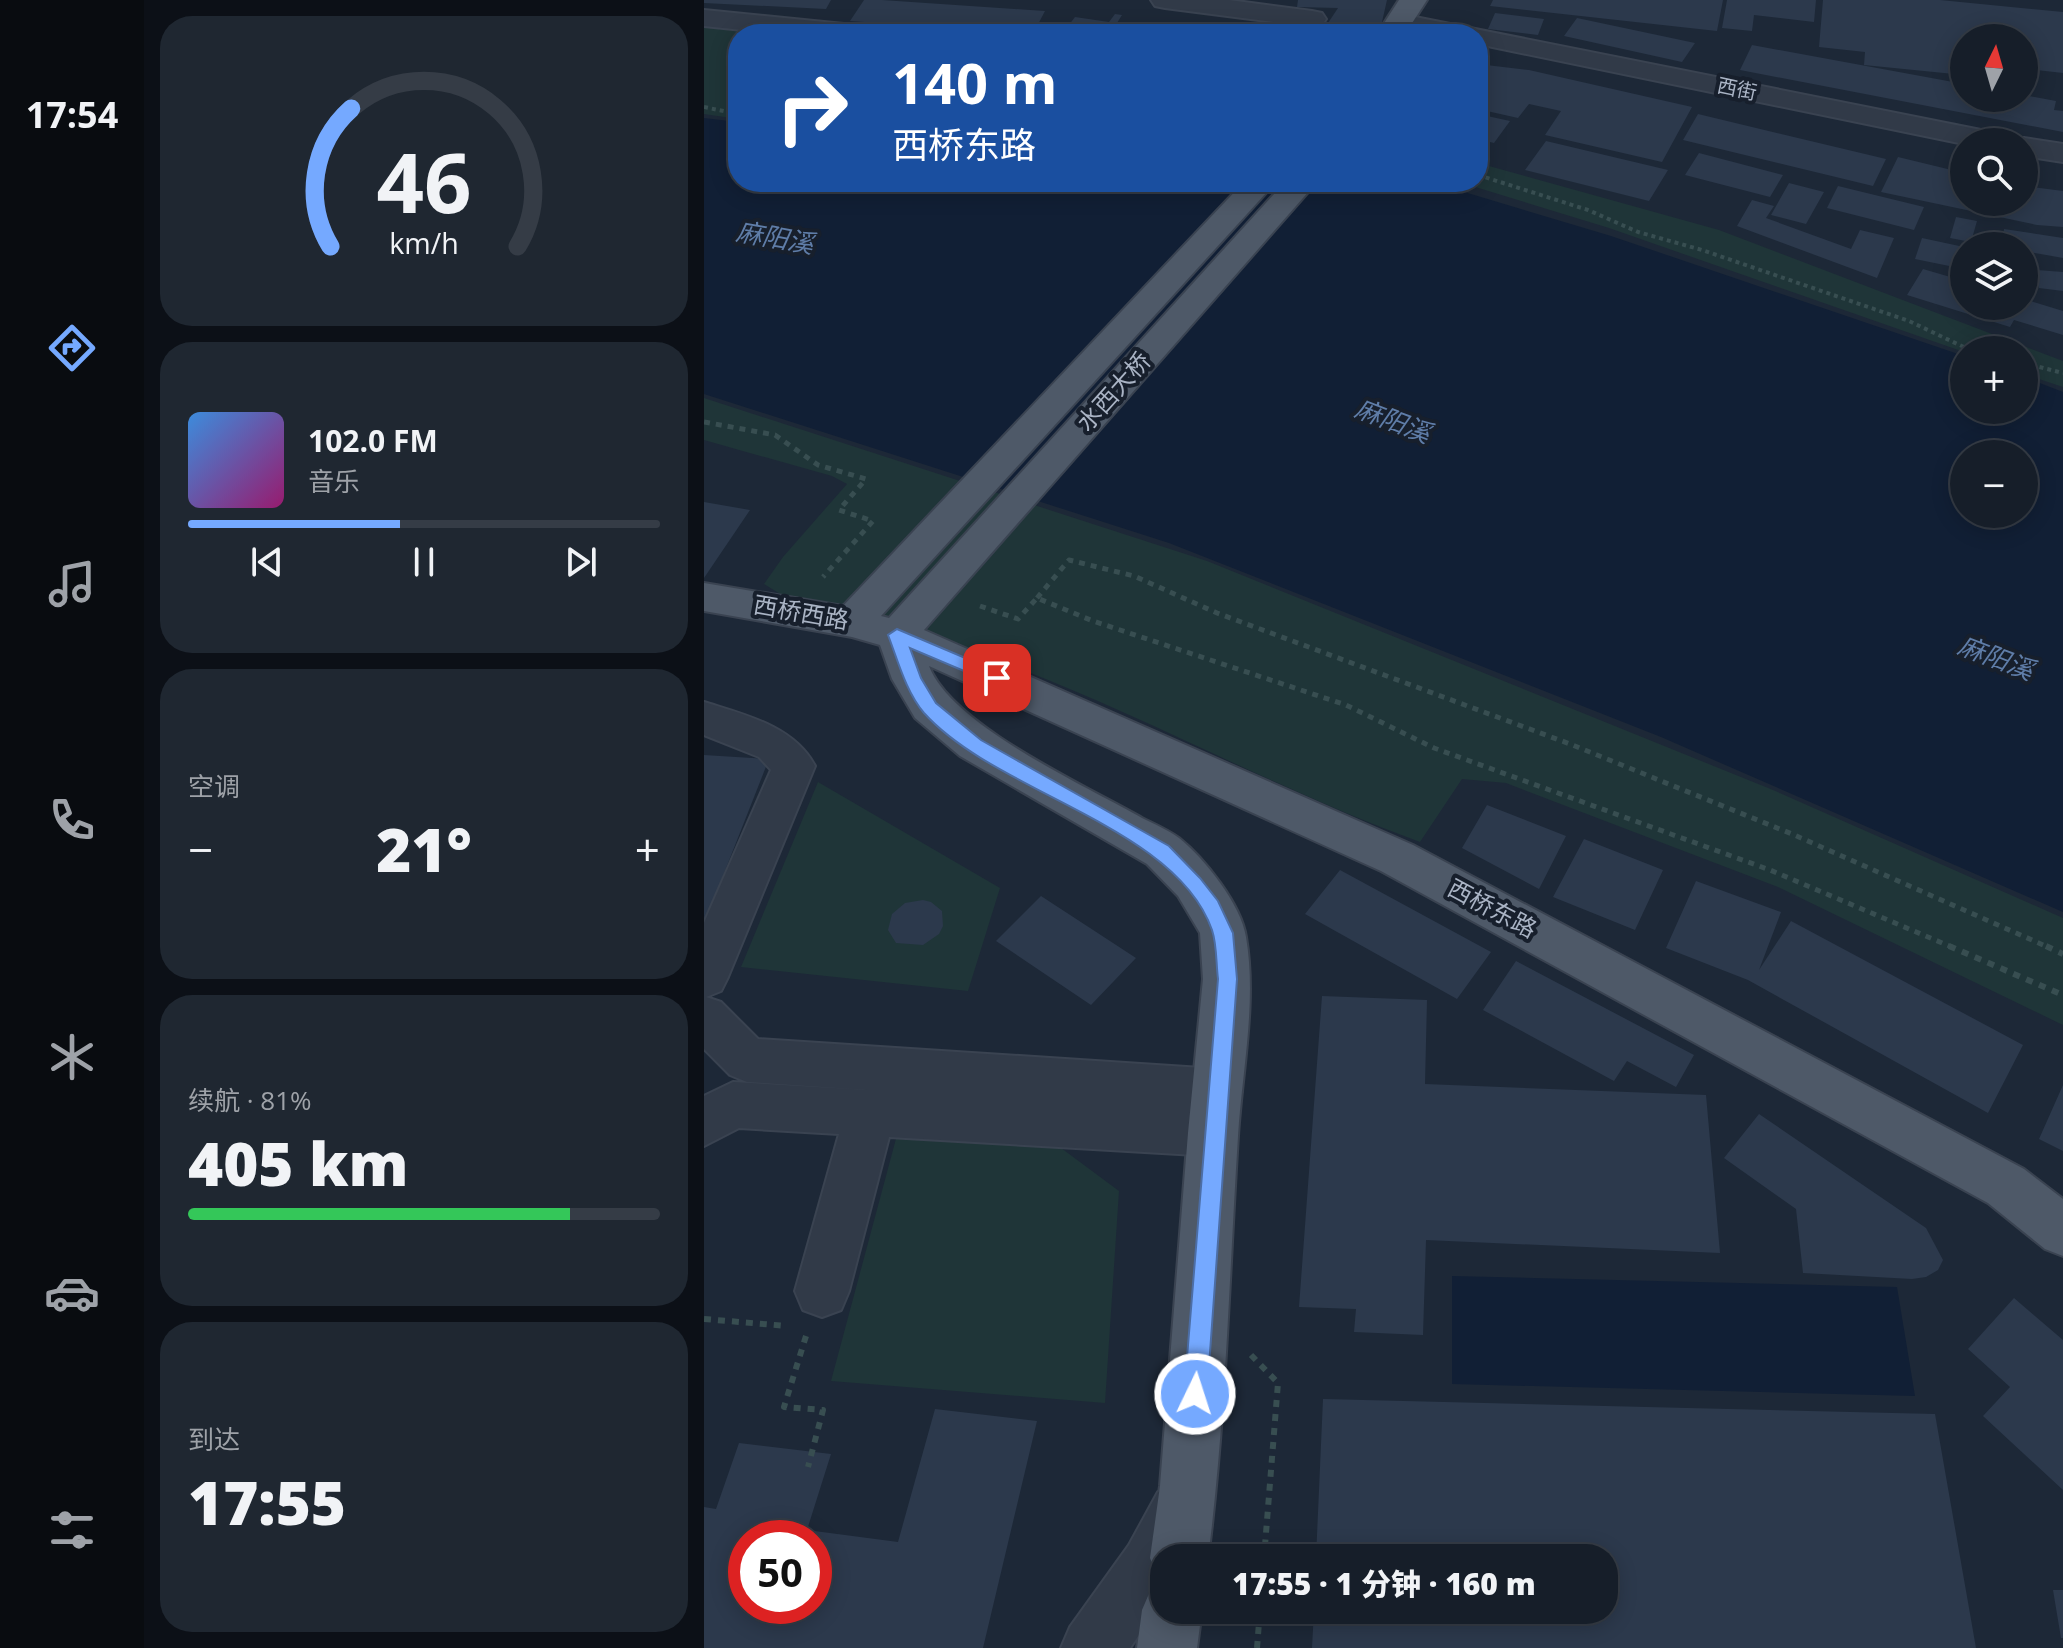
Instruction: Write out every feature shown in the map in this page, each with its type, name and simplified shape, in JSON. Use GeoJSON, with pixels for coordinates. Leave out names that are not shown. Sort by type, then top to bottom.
{"type":"FeatureCollection","features":[{"type":"Feature","properties":{"kind":"main road"},"geometry":{"type":"LineString","coordinates":[[1410,23],[1440,0]]}},
{"type":"Feature","properties":{"kind":"main road"},"geometry":{"type":"LineString","coordinates":[[1181,1544],[1189,1486],[1227,979],[1223,933],[1211,907],[1194,883],[1163,851],[975,744],[930,707],[919,692],[904,628],[884,587],[1252,192]]}},
{"type":"Feature","properties":{"kind":"main road","name":"水西大桥"},"geometry":{"type":"LineString","coordinates":[[904,628],[1293,192]]}},
{"type":"Feature","properties":{"kind":"main road","name":"西桥西路"},"geometry":{"type":"LineString","coordinates":[[704,597],[904,628]]}},
{"type":"Feature","properties":{"kind":"main road","name":"西桥东路"},"geometry":{"type":"LineString","coordinates":[[904,628],[1397,858],[2006,1186],[2063,1231]]}},
{"type":"Feature","properties":{"kind":"main road"},"geometry":{"type":"LineString","coordinates":[[1167,1648],[1170,1624]]}},
{"type":"Feature","properties":{"kind":"street"},"geometry":{"type":"LineString","coordinates":[[1165,0],[1312,19]]}},
{"type":"Feature","properties":{"kind":"street"},"geometry":{"type":"LineString","coordinates":[[704,18],[839,20],[846,24]]}},
{"type":"Feature","properties":{"kind":"street","name":"西街"},"geometry":{"type":"LineString","coordinates":[[1488,38],[1950,133]]}},
{"type":"Feature","properties":{"kind":"street"},"geometry":{"type":"LineString","coordinates":[[2038,149],[2063,153]]}},
{"type":"Feature","properties":{"kind":"street"},"geometry":{"type":"LineString","coordinates":[[704,718],[774,745],[794,766],[704,977]]}},
{"type":"Feature","properties":{"kind":"street"},"geometry":{"type":"LineString","coordinates":[[704,1017],[747,1060],[1215,1112]]}},
{"type":"Feature","properties":{"kind":"street"},"geometry":{"type":"LineString","coordinates":[[704,1123],[733,1105],[870,1113],[1215,1112]]}},
{"type":"Feature","properties":{"kind":"street"},"geometry":{"type":"LineString","coordinates":[[808,1315],[870,1113]]}},
{"type":"Feature","properties":{"kind":"street"},"geometry":{"type":"LineString","coordinates":[[1091,1648],[1117,1618],[1157,1559],[1189,1486]]}},
{"type":"Feature","properties":{"kind":"path"},"geometry":{"type":"LineString","coordinates":[[704,107],[728,112]]}},
{"type":"Feature","properties":{"kind":"path"},"geometry":{"type":"LineString","coordinates":[[1488,178],[1588,210],[1638,232],[1702,250],[1909,321],[1950,342]]}},
{"type":"Feature","properties":{"kind":"path"},"geometry":{"type":"LineString","coordinates":[[2038,367],[2063,373]]}},
{"type":"Feature","properties":{"kind":"path"},"geometry":{"type":"LineString","coordinates":[[704,422],[775,435],[818,465],[866,479],[839,510],[873,521],[826,574]]}},
{"type":"Feature","properties":{"kind":"path"},"geometry":{"type":"LineString","coordinates":[[904,628],[980,605],[1018,619],[1069,560],[1134,576],[1217,613],[1611,761],[1792,834],[2063,954]]}},
{"type":"Feature","properties":{"kind":"path"},"geometry":{"type":"LineString","coordinates":[[1037,598],[1093,621],[1346,705],[1477,764],[1770,870],[2063,995]]}},
{"type":"Feature","properties":{"kind":"path"},"geometry":{"type":"LineString","coordinates":[[1201,1301],[1278,1383],[1265,1544]]}},
{"type":"Feature","properties":{"kind":"path"},"geometry":{"type":"LineString","coordinates":[[704,1319],[808,1315],[784,1407],[823,1410],[808,1467]]}},
{"type":"Feature","properties":{"kind":"path"},"geometry":{"type":"LineString","coordinates":[[1257,1648],[1259,1624]]}},
{"type":"Feature","properties":{"kind":"green space"},"geometry":{"type":"Polygon","coordinates":[[[704,23],[728,25],[728,118],[704,114],[704,23]]]}},
{"type":"Feature","properties":{"kind":"green space"},"geometry":{"type":"Polygon","coordinates":[[[1488,166],[1719,230],[1997,336],[1950,336],[1950,347],[1609,228],[1488,191],[1488,166]]]}},
{"type":"Feature","properties":{"kind":"green space"},"geometry":{"type":"Polygon","coordinates":[[[2038,351],[2063,361],[2063,387],[2038,379],[2038,351]]]}},
{"type":"Feature","properties":{"kind":"green space"},"geometry":{"type":"Polygon","coordinates":[[[704,398],[1207,561],[1773,790],[2063,918],[2063,1025],[1778,887],[1506,783],[1462,779],[1420,842],[1308,797],[1033,674],[954,645],[790,600],[764,584],[783,557],[847,484],[832,476],[704,440],[704,398]]]}},
{"type":"Feature","properties":{"kind":"green space"},"geometry":{"type":"Polygon","coordinates":[[[818,782],[1000,888],[968,991],[741,967],[818,782]]]}},
{"type":"Feature","properties":{"kind":"green space"},"geometry":{"type":"Polygon","coordinates":[[[897,1135],[1057,1145],[1119,1191],[1105,1403],[831,1381],[897,1135]]]}},
{"type":"Feature","properties":{"kind":"water","name":"麻阳溪"},"geometry":{"type":"Polygon","coordinates":[[[704,118],[728,121],[728,192],[1464,192],[1611,236],[1950,351],[1950,424],[2038,424],[2038,382],[2063,392],[2063,912],[1661,737],[1169,543],[704,394],[704,118]]]}},
{"type":"Feature","properties":{"kind":"water"},"geometry":{"type":"Polygon","coordinates":[[[1452,1276],[1897,1287],[1915,1396],[1452,1384],[1452,1276]]]}},
{"type":"Feature","properties":{"kind":"building"},"geometry":{"type":"Polygon","coordinates":[[[704,0],[831,0],[826,9],[704,3],[704,0]]]}},
{"type":"Feature","properties":{"kind":"building"},"geometry":{"type":"Polygon","coordinates":[[[864,0],[1045,11],[1038,24],[850,21],[864,0]]]}},
{"type":"Feature","properties":{"kind":"building"},"geometry":{"type":"Polygon","coordinates":[[[1298,0],[1387,0],[1381,24],[1327,24],[1338,8],[1297,7],[1298,0]]]}},
{"type":"Feature","properties":{"kind":"building"},"geometry":{"type":"Polygon","coordinates":[[[1493,0],[1723,0],[1717,31],[1490,6],[1493,0]]]}},
{"type":"Feature","properties":{"kind":"building"},"geometry":{"type":"Polygon","coordinates":[[[1727,0],[1816,0],[1814,22],[1754,15],[1752,31],[1722,28],[1727,0]]]}},
{"type":"Feature","properties":{"kind":"building"},"geometry":{"type":"Polygon","coordinates":[[[1823,0],[1940,0],[2063,12],[2063,73],[2038,70],[2038,24],[1950,24],[1950,74],[1864,65],[1865,52],[1819,47],[1823,0]]]}},
{"type":"Feature","properties":{"kind":"building"},"geometry":{"type":"Polygon","coordinates":[[[1495,13],[1544,19],[1538,35],[1488,29],[1495,13]]]}},
{"type":"Feature","properties":{"kind":"building"},"geometry":{"type":"Polygon","coordinates":[[[1115,14],[1122,15],[1117,23],[1125,24],[1070,24],[1075,17],[1109,22],[1115,14]]]}},
{"type":"Feature","properties":{"kind":"building"},"geometry":{"type":"Polygon","coordinates":[[[1577,18],[1695,43],[1682,62],[1564,36],[1577,18]]]}},
{"type":"Feature","properties":{"kind":"building"},"geometry":{"type":"Polygon","coordinates":[[[1752,45],[1950,81],[1950,110],[1740,70],[1752,45]]]}},
{"type":"Feature","properties":{"kind":"building"},"geometry":{"type":"Polygon","coordinates":[[[1488,65],[1529,70],[1692,107],[1662,162],[1545,135],[1561,111],[1529,104],[1518,118],[1488,111],[1488,65]]]}},
{"type":"Feature","properties":{"kind":"building"},"geometry":{"type":"Polygon","coordinates":[[[2038,98],[2056,101],[2054,110],[2063,111],[2063,132],[1959,112],[2038,112],[2038,98]]]}},
{"type":"Feature","properties":{"kind":"building"},"geometry":{"type":"Polygon","coordinates":[[[1698,114],[1886,159],[1873,186],[1683,140],[1698,114]]]}},
{"type":"Feature","properties":{"kind":"building"},"geometry":{"type":"Polygon","coordinates":[[[1488,116],[1510,121],[1494,143],[1488,142],[1488,116]]]}},
{"type":"Feature","properties":{"kind":"building"},"geometry":{"type":"Polygon","coordinates":[[[1546,141],[1668,170],[1649,201],[1525,170],[1546,141]]]}},
{"type":"Feature","properties":{"kind":"building"},"geometry":{"type":"Polygon","coordinates":[[[1699,153],[1783,175],[1770,197],[1685,175],[1699,153]]]}},
{"type":"Feature","properties":{"kind":"building"},"geometry":{"type":"Polygon","coordinates":[[[1898,157],[1950,170],[1950,207],[1881,192],[1898,157]]]}},
{"type":"Feature","properties":{"kind":"building"},"geometry":{"type":"Polygon","coordinates":[[[1789,183],[1824,192],[1806,224],[1771,215],[1789,183]]]}},
{"type":"Feature","properties":{"kind":"building"},"geometry":{"type":"Polygon","coordinates":[[[1838,186],[1924,207],[1914,230],[1827,208],[1838,186]]]}},
{"type":"Feature","properties":{"kind":"building"},"geometry":{"type":"Polygon","coordinates":[[[2038,188],[2063,191],[2063,227],[1994,216],[2038,216],[2038,188]]]}},
{"type":"Feature","properties":{"kind":"building"},"geometry":{"type":"Polygon","coordinates":[[[1752,200],[1774,206],[1766,218],[1851,249],[1860,230],[1894,238],[1877,278],[1737,226],[1752,200]]]}},
{"type":"Feature","properties":{"kind":"building"},"geometry":{"type":"Polygon","coordinates":[[[1956,217],[1977,221],[1974,232],[1952,232],[1956,217]]]}},
{"type":"Feature","properties":{"kind":"building"},"geometry":{"type":"Polygon","coordinates":[[[2038,234],[2063,238],[2063,258],[2038,254],[2038,234]]]}},
{"type":"Feature","properties":{"kind":"building"},"geometry":{"type":"Polygon","coordinates":[[[1922,238],[1950,244],[1950,266],[1915,259],[1922,238]]]}},
{"type":"Feature","properties":{"kind":"building"},"geometry":{"type":"Polygon","coordinates":[[[1923,269],[1950,277],[1950,308],[1907,295],[1923,269]]]}},
{"type":"Feature","properties":{"kind":"building"},"geometry":{"type":"Polygon","coordinates":[[[2038,270],[2063,272],[2063,291],[2039,288],[2038,270]]]}},
{"type":"Feature","properties":{"kind":"building"},"geometry":{"type":"Polygon","coordinates":[[[2038,303],[2063,311],[2063,335],[2014,320],[2038,320],[2038,303]]]}},
{"type":"Feature","properties":{"kind":"building"},"geometry":{"type":"Polygon","coordinates":[[[1987,320],[2014,320],[2010,327],[1987,320]]]}},
{"type":"Feature","properties":{"kind":"building"},"geometry":{"type":"Polygon","coordinates":[[[704,502],[750,510],[704,578],[704,502]]]}},
{"type":"Feature","properties":{"kind":"building"},"geometry":{"type":"Polygon","coordinates":[[[704,755],[769,759],[704,924],[704,755]]]}},
{"type":"Feature","properties":{"kind":"building"},"geometry":{"type":"Polygon","coordinates":[[[1487,805],[1566,836],[1539,889],[1462,848],[1487,805]]]}},
{"type":"Feature","properties":{"kind":"building"},"geometry":{"type":"Polygon","coordinates":[[[1584,839],[1663,870],[1635,930],[1553,897],[1584,839]]]}},
{"type":"Feature","properties":{"kind":"building"},"geometry":{"type":"Polygon","coordinates":[[[1340,870],[1491,952],[1457,999],[1305,914],[1340,870]]]}},
{"type":"Feature","properties":{"kind":"building"},"geometry":{"type":"Polygon","coordinates":[[[1696,881],[1781,912],[1759,970],[1791,921],[2023,1045],[1988,1113],[1748,980],[1666,948],[1696,881]]]}},
{"type":"Feature","properties":{"kind":"building"},"geometry":{"type":"Polygon","coordinates":[[[1041,896],[1136,958],[1091,1005],[996,941],[1041,896]]]}},
{"type":"Feature","properties":{"kind":"building"},"geometry":{"type":"Polygon","coordinates":[[[923,900],[942,911],[943,926],[939,934],[923,945],[896,943],[888,930],[892,914],[905,903],[923,900]]]}},
{"type":"Feature","properties":{"kind":"building"},"geometry":{"type":"Polygon","coordinates":[[[1516,961],[1694,1055],[1676,1087],[1627,1061],[1614,1081],[1483,1010],[1516,961]]]}},
{"type":"Feature","properties":{"kind":"building"},"geometry":{"type":"Polygon","coordinates":[[[1322,996],[1427,1000],[1425,1084],[1706,1095],[1720,1253],[1426,1240],[1423,1335],[1354,1332],[1356,1309],[1299,1307],[1322,996]]]}},
{"type":"Feature","properties":{"kind":"building"},"geometry":{"type":"Polygon","coordinates":[[[2063,1085],[2063,1151],[2039,1139],[2063,1085]]]}},
{"type":"Feature","properties":{"kind":"building"},"geometry":{"type":"Polygon","coordinates":[[[1759,1114],[1926,1228],[1943,1260],[1938,1270],[1926,1277],[1912,1279],[1803,1273],[1796,1209],[1724,1158],[1759,1114]]]}},
{"type":"Feature","properties":{"kind":"building"},"geometry":{"type":"Polygon","coordinates":[[[2014,1298],[2063,1340],[2063,1490],[1983,1416],[2010,1387],[1968,1349],[2014,1298]]]}},
{"type":"Feature","properties":{"kind":"building"},"geometry":{"type":"Polygon","coordinates":[[[1323,1399],[1935,1414],[1976,1648],[1312,1648],[1313,1624],[1618,1624],[1618,1544],[1317,1544],[1323,1399]]]}},
{"type":"Feature","properties":{"kind":"building"},"geometry":{"type":"Polygon","coordinates":[[[935,1409],[1037,1421],[983,1648],[704,1648],[704,1507],[716,1509],[739,1443],[831,1454],[810,1520],[728,1520],[728,1624],[832,1624],[832,1533],[898,1542],[935,1409]]]}},
{"type":"Feature","properties":{"kind":"building"},"geometry":{"type":"Polygon","coordinates":[[[2053,1590],[2063,1590],[2063,1638],[2061,1638],[2053,1590]]]}},
{"type":"Feature","properties":{"kind":"route"},"geometry":{"type":"LineString","coordinates":[[997,678],[897,635],[919,692],[949,725],[975,744],[1163,851],[1194,883],[1211,907],[1223,933],[1227,979],[1195,1394]]}}]}
